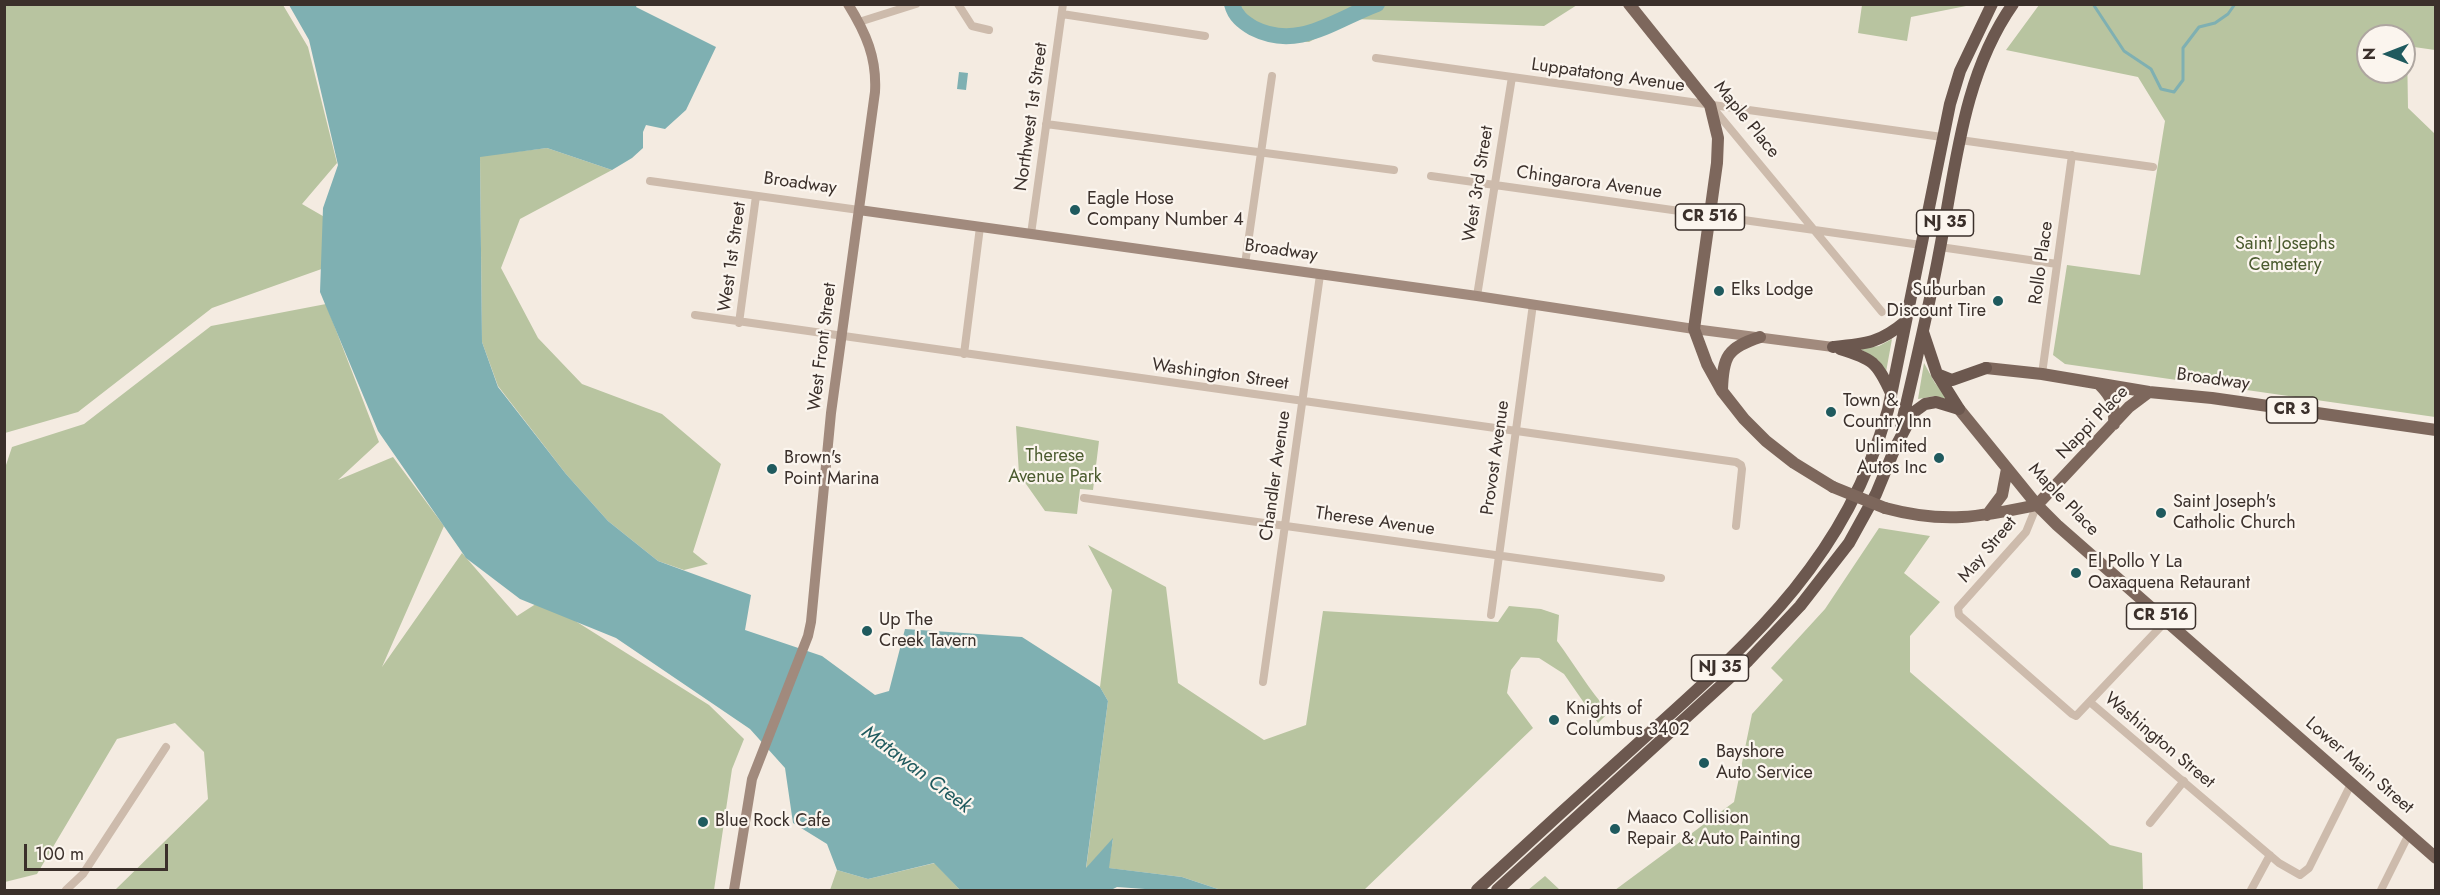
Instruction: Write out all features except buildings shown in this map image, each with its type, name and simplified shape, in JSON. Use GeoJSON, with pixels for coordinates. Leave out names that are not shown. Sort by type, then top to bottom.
{"type":"FeatureCollection","features":[{"type":"Feature","properties":{"kind":"highway","name":"NJ 35"},"geometry":{"type":"LineString","coordinates":[[1477,891],[1758,632],[1820,557],[1851,507],[1874,456],[1892,393],[1942,137],[1960,71],[1992,4]]}},
{"type":"Feature","properties":{"kind":"highway","name":"NJ 35"},"geometry":{"type":"LineString","coordinates":[[1497,891],[1713,694],[1777,632],[1833,566],[1849,543],[1876,495],[1895,448],[1923,331],[1960,140],[1976,80],[1993,39],[2013,4]]}},
{"type":"Feature","properties":{"kind":"highway"},"geometry":{"type":"LineString","coordinates":[[1833,347],[1869,344],[1880,340],[1906,321]]}},
{"type":"Feature","properties":{"kind":"highway"},"geometry":{"type":"LineString","coordinates":[[1923,331],[1937,374],[1959,409]]}},
{"type":"Feature","properties":{"kind":"highway"},"geometry":{"type":"LineString","coordinates":[[1833,347],[1865,357],[1880,368],[1892,393]]}},
{"type":"Feature","properties":{"kind":"highway"},"geometry":{"type":"LineString","coordinates":[[1937,374],[1952,380],[1986,368]]}},
{"type":"Feature","properties":{"kind":"highway"},"geometry":{"type":"LineString","coordinates":[[1895,448],[1908,420],[1918,408],[1936,402],[1959,409]]}},
{"type":"Feature","properties":{"kind":"main road","name":"West Front Street"},"geometry":{"type":"LineString","coordinates":[[734,891],[752,779],[808,636],[811,622],[831,413],[876,77],[871,49],[848,4]]}},
{"type":"Feature","properties":{"kind":"main road","name":"Maple Place"},"geometry":{"type":"LineString","coordinates":[[1629,4],[1710,105]]}},
{"type":"Feature","properties":{"kind":"main road","name":"CR 516"},"geometry":{"type":"LineString","coordinates":[[1710,105],[1718,138],[1694,329],[1707,364],[1722,391],[1744,419],[1766,441],[1794,463],[1833,487],[1885,508],[1943,519],[1987,515],[2037,505]]}},
{"type":"Feature","properties":{"kind":"main road","name":"Broadway"},"geometry":{"type":"LineString","coordinates":[[859,210],[1833,347]]}},
{"type":"Feature","properties":{"kind":"main road"},"geometry":{"type":"LineString","coordinates":[[1722,391],[1723,369],[1728,354],[1743,343],[1760,337]]}},
{"type":"Feature","properties":{"kind":"main road","name":"Broadway"},"geometry":{"type":"LineString","coordinates":[[1986,368],[2042,374],[2149,392],[2181,393],[2436,430]]}},
{"type":"Feature","properties":{"kind":"main road"},"geometry":{"type":"LineString","coordinates":[[2099,384],[2110,395],[2115,407],[2114,424]]}},
{"type":"Feature","properties":{"kind":"main road","name":"Nappi Place"},"geometry":{"type":"LineString","coordinates":[[2037,505],[2129,407],[2149,392]]}},
{"type":"Feature","properties":{"kind":"main road","name":"Maple Place"},"geometry":{"type":"LineString","coordinates":[[1959,409],[2037,505],[2286,726]]}},
{"type":"Feature","properties":{"kind":"main road"},"geometry":{"type":"LineString","coordinates":[[1987,515],[2002,495],[2007,468]]}},
{"type":"Feature","properties":{"kind":"main road","name":"Lower Main Street"},"geometry":{"type":"LineString","coordinates":[[2286,726],[2436,858]]}},
{"type":"Feature","properties":{"kind":"street"},"geometry":{"type":"LineString","coordinates":[[958,4],[972,26],[989,30]]}},
{"type":"Feature","properties":{"kind":"street","name":"Northwest 1st Street"},"geometry":{"type":"LineString","coordinates":[[1031,234],[1063,4]]}},
{"type":"Feature","properties":{"kind":"street"},"geometry":{"type":"LineString","coordinates":[[859,22],[914,5]]}},
{"type":"Feature","properties":{"kind":"street"},"geometry":{"type":"LineString","coordinates":[[1062,14],[1204,36]]}},
{"type":"Feature","properties":{"kind":"street","name":"Luppatatong Avenue"},"geometry":{"type":"LineString","coordinates":[[1376,58],[1942,137]]}},
{"type":"Feature","properties":{"kind":"street"},"geometry":{"type":"LineString","coordinates":[[1245,264],[1272,76]]}},
{"type":"Feature","properties":{"kind":"street","name":"West 3rd Street"},"geometry":{"type":"LineString","coordinates":[[1477,296],[1512,77]]}},
{"type":"Feature","properties":{"kind":"street","name":"Maple Place"},"geometry":{"type":"LineString","coordinates":[[1710,105],[1882,312]]}},
{"type":"Feature","properties":{"kind":"street"},"geometry":{"type":"LineString","coordinates":[[1046,124],[1394,170]]}},
{"type":"Feature","properties":{"kind":"street"},"geometry":{"type":"LineString","coordinates":[[1960,140],[2153,167]]}},
{"type":"Feature","properties":{"kind":"street","name":"Rollo Place"},"geometry":{"type":"LineString","coordinates":[[2042,374],[2072,155]]}},
{"type":"Feature","properties":{"kind":"street","name":"Chingarora Avenue"},"geometry":{"type":"LineString","coordinates":[[1431,176],[1921,245]]}},
{"type":"Feature","properties":{"kind":"street","name":"Broadway"},"geometry":{"type":"LineString","coordinates":[[650,181],[859,210]]}},
{"type":"Feature","properties":{"kind":"street","name":"West 1st Street"},"geometry":{"type":"LineString","coordinates":[[739,323],[756,195]]}},
{"type":"Feature","properties":{"kind":"street"},"geometry":{"type":"LineString","coordinates":[[964,354],[980,227]]}},
{"type":"Feature","properties":{"kind":"street"},"geometry":{"type":"LineString","coordinates":[[1940,248],[2057,264]]}},
{"type":"Feature","properties":{"kind":"street","name":"Chandler Avenue"},"geometry":{"type":"LineString","coordinates":[[1263,682],[1320,275]]}},
{"type":"Feature","properties":{"kind":"street","name":"Provost Avenue"},"geometry":{"type":"LineString","coordinates":[[1491,615],[1533,304]]}},
{"type":"Feature","properties":{"kind":"street","name":"Washington Street"},"geometry":{"type":"LineString","coordinates":[[695,315],[1741,465],[1742,478],[1736,526]]}},
{"type":"Feature","properties":{"kind":"street","name":"Therese Avenue"},"geometry":{"type":"LineString","coordinates":[[1084,498],[1661,578]]}},
{"type":"Feature","properties":{"kind":"street","name":"May Street"},"geometry":{"type":"LineString","coordinates":[[1958,612],[1958,608],[2026,532],[2037,505]]}},
{"type":"Feature","properties":{"kind":"street","name":"Washington Street"},"geometry":{"type":"LineString","coordinates":[[1958,612],[2072,714],[2079,715],[2091,702],[2270,855],[2300,875],[2309,868],[2351,784]]}},
{"type":"Feature","properties":{"kind":"street"},"geometry":{"type":"LineString","coordinates":[[2091,702],[2166,621]]}},
{"type":"Feature","properties":{"kind":"street"},"geometry":{"type":"LineString","coordinates":[[66,891],[83,874],[166,747]]}},
{"type":"Feature","properties":{"kind":"street"},"geometry":{"type":"LineString","coordinates":[[2150,823],[2184,781]]}},
{"type":"Feature","properties":{"kind":"street"},"geometry":{"type":"LineString","coordinates":[[2381,891],[2409,834]]}},
{"type":"Feature","properties":{"kind":"street"},"geometry":{"type":"LineString","coordinates":[[2251,891],[2270,855]]}},
{"type":"Feature","properties":{"kind":"green space"},"geometry":{"type":"Polygon","coordinates":[[[1228,4],[1577,5],[1544,26],[1354,19],[1309,42],[1266,40],[1234,20],[1228,4]]]}},
{"type":"Feature","properties":{"kind":"green space"},"geometry":{"type":"Polygon","coordinates":[[[1862,4],[1971,5],[1911,17],[1907,41],[1858,33],[1862,4]]]}},
{"type":"Feature","properties":{"kind":"green space"},"geometry":{"type":"Polygon","coordinates":[[[5,5],[283,5],[308,47],[337,163],[302,204],[328,219],[330,266],[212,308],[78,412],[5,433],[5,5]]]}},
{"type":"Feature","properties":{"kind":"green space","name":"Saint Josephs Cemetery"},"geometry":{"type":"Polygon","coordinates":[[[2039,5],[2435,5],[2435,50],[2416,47],[2416,24],[2356,24],[2356,84],[2408,84],[2408,108],[2435,134],[2435,417],[2065,364],[2053,355],[2067,265],[2140,275],[2165,121],[2138,77],[2006,50],[2039,5]]]}},
{"type":"Feature","properties":{"kind":"green space"},"geometry":{"type":"Polygon","coordinates":[[[547,148],[612,170],[520,219],[501,268],[538,338],[582,384],[662,414],[721,464],[693,552],[708,564],[684,570],[658,561],[608,521],[566,474],[498,386],[482,342],[480,156],[547,148]]]}},
{"type":"Feature","properties":{"kind":"green space"},"geometry":{"type":"Polygon","coordinates":[[[326,304],[379,442],[338,480],[393,457],[444,526],[382,667],[462,553],[517,616],[542,600],[709,705],[744,739],[732,769],[714,890],[115,890],[208,799],[204,752],[175,723],[117,739],[37,874],[5,882],[4,471],[12,447],[84,424],[211,326],[326,304]]]}},
{"type":"Feature","properties":{"kind":"green space"},"geometry":{"type":"Polygon","coordinates":[[[1892,339],[1886,372],[1878,360],[1860,349],[1879,346],[1892,339]]]}},
{"type":"Feature","properties":{"kind":"green space"},"geometry":{"type":"Polygon","coordinates":[[[1924,363],[1935,383],[1947,397],[1946,399],[1935,396],[1918,399],[1924,363]]]}},
{"type":"Feature","properties":{"kind":"green space","name":"Therese Avenue Park"},"geometry":{"type":"Polygon","coordinates":[[[1016,426],[1099,441],[1093,490],[1080,489],[1077,514],[1045,511],[1019,474],[1016,426]]]}},
{"type":"Feature","properties":{"kind":"green space"},"geometry":{"type":"Polygon","coordinates":[[[1879,528],[1930,536],[1904,573],[1940,602],[1910,636],[1910,672],[2110,845],[2142,853],[2143,890],[1615,890],[1734,802],[1752,714],[1783,680],[1771,668],[1825,609],[1879,528]]]}},
{"type":"Feature","properties":{"kind":"green space"},"geometry":{"type":"Polygon","coordinates":[[[1088,545],[1166,587],[1178,683],[1264,740],[1306,725],[1323,611],[1498,622],[1509,606],[1541,609],[1559,615],[1557,641],[1609,712],[1598,723],[1564,674],[1539,658],[1521,657],[1511,670],[1507,693],[1533,728],[1364,890],[1221,890],[1182,877],[1108,868],[1113,839],[1086,869],[1108,701],[1100,687],[1112,590],[1088,545]]]}},
{"type":"Feature","properties":{"kind":"green space"},"geometry":{"type":"Polygon","coordinates":[[[935,863],[960,890],[830,890],[837,870],[868,879],[935,863]]]}},
{"type":"Feature","properties":{"kind":"green space"},"geometry":{"type":"Polygon","coordinates":[[[1545,876],[1560,890],[1528,890],[1545,876]]]}},
{"type":"Feature","properties":{"kind":"water","name":"Matawan Creek"},"geometry":{"type":"Polygon","coordinates":[[[289,5],[637,5],[636,7],[716,47],[686,110],[665,129],[646,125],[643,132],[643,148],[612,170],[547,148],[480,157],[482,342],[498,387],[566,474],[608,521],[658,561],[751,595],[745,630],[822,656],[875,695],[889,691],[905,629],[1022,637],[1100,687],[1108,701],[1086,868],[1113,838],[1109,868],[1182,877],[1221,890],[1117,887],[1111,890],[960,890],[934,863],[868,879],[837,870],[827,844],[793,823],[785,768],[750,729],[616,638],[520,599],[466,558],[378,431],[320,292],[323,208],[338,165],[309,40],[289,5]]]}},
{"type":"Feature","properties":{"kind":"water"},"geometry":{"type":"Polygon","coordinates":[[[959,72],[968,73],[966,90],[957,89],[959,72]]]}},
{"type":"Feature","properties":{"kind":"waterway"},"geometry":{"type":"LineString","coordinates":[[1232,4],[1240,18],[1253,28],[1269,34],[1285,36],[1316,31],[1377,4]]}},
{"type":"Feature","properties":{"kind":"waterway"},"geometry":{"type":"LineString","coordinates":[[2093,4],[2124,51],[2151,69],[2161,89],[2174,92],[2183,80],[2183,48],[2199,27],[2215,23],[2228,14],[2235,4]]}},
{"type":"Feature","properties":{"kind":"place","name":"Eagle Hose Company Number 4"},"geometry":{"type":"Point","coordinates":[1075,210]}},
{"type":"Feature","properties":{"kind":"place","name":"Elks Lodge"},"geometry":{"type":"Point","coordinates":[1719,291]}},
{"type":"Feature","properties":{"kind":"place","name":"Suburban Discount Tire"},"geometry":{"type":"Point","coordinates":[1998,301]}},
{"type":"Feature","properties":{"kind":"place","name":"Town & Country Inn"},"geometry":{"type":"Point","coordinates":[1831,412]}},
{"type":"Feature","properties":{"kind":"place","name":"Unlimited Autos Inc"},"geometry":{"type":"Point","coordinates":[1939,458]}},
{"type":"Feature","properties":{"kind":"place","name":"Brown's Point Marina"},"geometry":{"type":"Point","coordinates":[772,469]}},
{"type":"Feature","properties":{"kind":"place","name":"Saint Joseph's Catholic Church"},"geometry":{"type":"Point","coordinates":[2161,513]}},
{"type":"Feature","properties":{"kind":"place","name":"El Pollo Y La Oaxaquena Retaurant"},"geometry":{"type":"Point","coordinates":[2076,573]}},
{"type":"Feature","properties":{"kind":"place","name":"Up The Creek Tavern"},"geometry":{"type":"Point","coordinates":[867,631]}},
{"type":"Feature","properties":{"kind":"place","name":"Knights of Columbus 3402"},"geometry":{"type":"Point","coordinates":[1554,720]}},
{"type":"Feature","properties":{"kind":"place","name":"Bayshore Auto Service"},"geometry":{"type":"Point","coordinates":[1704,763]}},
{"type":"Feature","properties":{"kind":"place","name":"Blue Rock Cafe"},"geometry":{"type":"Point","coordinates":[703,822]}},
{"type":"Feature","properties":{"kind":"place","name":"Maaco Collision Repair & Auto Painting"},"geometry":{"type":"Point","coordinates":[1615,829]}}]}
